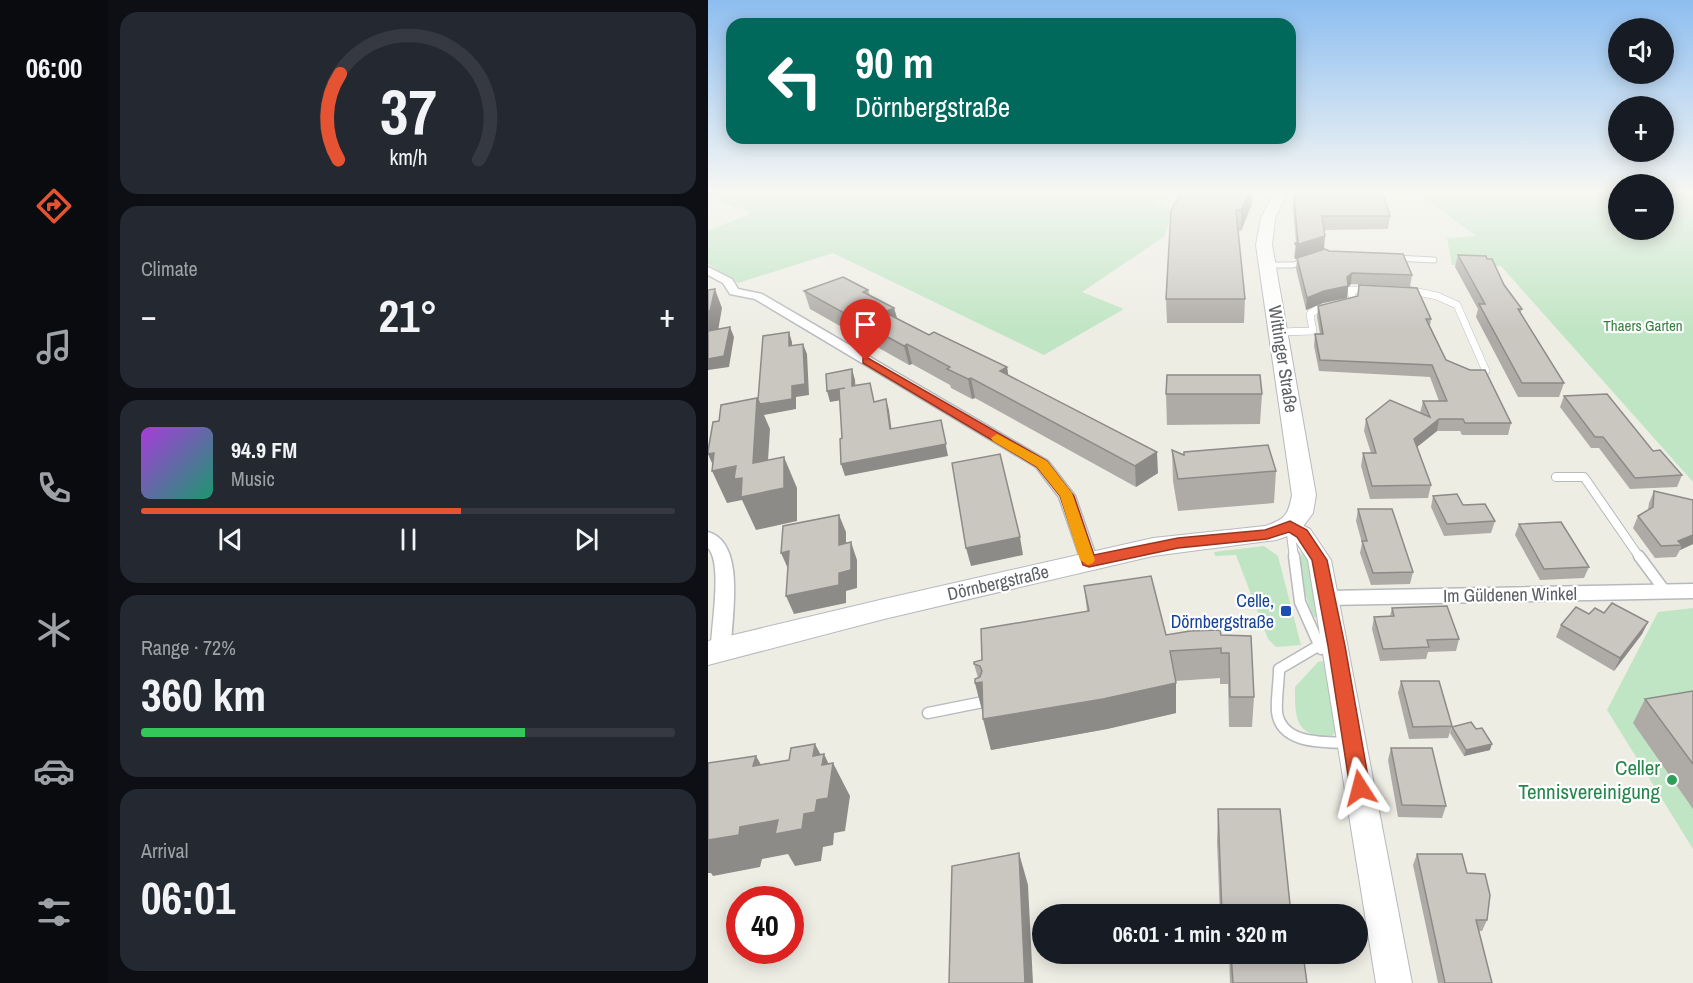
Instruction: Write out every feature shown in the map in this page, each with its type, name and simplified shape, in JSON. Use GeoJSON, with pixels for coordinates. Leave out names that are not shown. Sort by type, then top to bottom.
{"type":"FeatureCollection","features":[{"type":"Feature","properties":{"kind":"main road","name":"Wittinger Straße"},"geometry":{"type":"LineString","coordinates":[[1265,239],[1304,495],[1301,513],[1290,526]]}},
{"type":"Feature","properties":{"kind":"main road","name":"Dörnbergstraße"},"geometry":{"type":"LineString","coordinates":[[715,652],[884,609],[1089,562],[1178,543],[1267,534],[1290,526]]}},
{"type":"Feature","properties":{"kind":"street"},"geometry":{"type":"LineString","coordinates":[[708,270],[728,281],[730,293],[758,296],[1042,464],[1067,496],[1089,562]]}},
{"type":"Feature","properties":{"kind":"street"},"geometry":{"type":"LineString","coordinates":[[1290,526],[1302,534],[1317,555],[1327,598],[1332,653],[1352,742],[1394,983]]}},
{"type":"Feature","properties":{"kind":"street"},"geometry":{"type":"LineString","coordinates":[[708,538],[723,553],[725,567],[720,627],[715,652]]}},
{"type":"Feature","properties":{"kind":"street","name":"Im Güldenen Winkel"},"geometry":{"type":"LineString","coordinates":[[1327,598],[1693,591]]}},
{"type":"Feature","properties":{"kind":"lane"},"geometry":{"type":"LineString","coordinates":[[1268,265],[1293,265],[1315,256]]}},
{"type":"Feature","properties":{"kind":"lane"},"geometry":{"type":"LineString","coordinates":[[1387,258],[1434,260]]}},
{"type":"Feature","properties":{"kind":"lane"},"geometry":{"type":"LineString","coordinates":[[1344,305],[1353,302],[1351,290],[1371,290]]}},
{"type":"Feature","properties":{"kind":"lane"},"geometry":{"type":"LineString","coordinates":[[1402,290],[1437,296],[1457,305],[1486,371]]}},
{"type":"Feature","properties":{"kind":"lane"},"geometry":{"type":"LineString","coordinates":[[1278,332],[1313,331],[1310,314],[1319,308],[1335,308]]}},
{"type":"Feature","properties":{"kind":"lane"},"geometry":{"type":"LineString","coordinates":[[1556,477],[1584,477],[1612,520],[1665,591]]}},
{"type":"Feature","properties":{"kind":"lane"},"geometry":{"type":"LineString","coordinates":[[1290,526],[1300,602],[1332,653],[1280,669],[1278,718],[1292,736],[1315,742],[1352,742]]}},
{"type":"Feature","properties":{"kind":"lane"},"geometry":{"type":"LineString","coordinates":[[928,713],[982,702]]}},
{"type":"Feature","properties":{"kind":"green space"},"geometry":{"type":"Polygon","coordinates":[[[708,239],[1161,239],[1082,292],[1124,309],[1044,355],[833,253],[738,283],[708,264],[708,239]]]}},
{"type":"Feature","properties":{"kind":"green space","name":"Thaers Garten"},"geometry":{"type":"Polygon","coordinates":[[[1447,239],[1693,239],[1693,482],[1501,266],[1452,265],[1447,239]]]}},
{"type":"Feature","properties":{"kind":"green space"},"geometry":{"type":"Polygon","coordinates":[[[1264,546],[1278,556],[1301,645],[1276,647],[1268,639],[1236,555],[1215,556],[1214,552],[1264,546]]]}},
{"type":"Feature","properties":{"kind":"green space"},"geometry":{"type":"Polygon","coordinates":[[[1302,550],[1310,561],[1319,618],[1314,617],[1305,593],[1301,567],[1302,550]]]}},
{"type":"Feature","properties":{"kind":"green space","name":"Celler Tennisvereinigung"},"geometry":{"type":"Polygon","coordinates":[[[1693,608],[1693,849],[1607,710],[1658,612],[1693,608]]]}},
{"type":"Feature","properties":{"kind":"green space"},"geometry":{"type":"Polygon","coordinates":[[[1323,661],[1329,671],[1338,729],[1331,737],[1319,736],[1303,729],[1295,707],[1295,687],[1318,662],[1323,661]]]}},
{"type":"Feature","properties":{"kind":"building"},"geometry":{"type":"Polygon","coordinates":[[[1169,239],[1239,239],[1245,299],[1166,299],[1169,239]]]}},
{"type":"Feature","properties":{"kind":"building"},"geometry":{"type":"Polygon","coordinates":[[[1298,239],[1316,239],[1296,245],[1295,243],[1298,243],[1298,239]]]}},
{"type":"Feature","properties":{"kind":"building"},"geometry":{"type":"Polygon","coordinates":[[[1325,249],[1403,254],[1412,275],[1352,273],[1347,277],[1348,286],[1324,291],[1307,298],[1297,258],[1325,249]]]}},
{"type":"Feature","properties":{"kind":"building"},"geometry":{"type":"Polygon","coordinates":[[[1458,255],[1486,256],[1487,259],[1492,259],[1504,285],[1522,309],[1518,309],[1564,383],[1522,383],[1479,304],[1485,304],[1458,255]]]}},
{"type":"Feature","properties":{"kind":"building"},"geometry":{"type":"Polygon","coordinates":[[[843,277],[868,290],[863,292],[894,308],[884,312],[929,335],[934,332],[1007,367],[1000,371],[1157,452],[1135,466],[971,378],[968,379],[947,369],[950,367],[907,344],[904,346],[804,291],[843,277]]]}},
{"type":"Feature","properties":{"kind":"building"},"geometry":{"type":"Polygon","coordinates":[[[1359,285],[1417,288],[1431,319],[1426,319],[1446,360],[1470,370],[1485,370],[1511,423],[1465,423],[1463,419],[1439,419],[1414,439],[1431,485],[1372,486],[1363,453],[1376,453],[1366,419],[1390,400],[1430,417],[1423,401],[1447,401],[1432,365],[1320,360],[1315,334],[1323,334],[1318,306],[1358,296],[1359,285]]]}},
{"type":"Feature","properties":{"kind":"building"},"geometry":{"type":"Polygon","coordinates":[[[715,289],[710,311],[708,311],[708,290],[715,289]]]}},
{"type":"Feature","properties":{"kind":"building"},"geometry":{"type":"Polygon","coordinates":[[[730,327],[724,356],[708,359],[708,331],[730,327]]]}},
{"type":"Feature","properties":{"kind":"building"},"geometry":{"type":"Polygon","coordinates":[[[789,332],[789,346],[803,344],[805,384],[792,386],[792,399],[760,404],[758,400],[763,336],[789,332]]]}},
{"type":"Feature","properties":{"kind":"building"},"geometry":{"type":"Polygon","coordinates":[[[852,369],[852,386],[870,383],[874,402],[886,399],[890,429],[941,420],[946,444],[841,464],[839,389],[827,391],[826,374],[852,369]]]}},
{"type":"Feature","properties":{"kind":"building"},"geometry":{"type":"Polygon","coordinates":[[[1167,375],[1260,375],[1262,394],[1166,394],[1167,375]]]}},
{"type":"Feature","properties":{"kind":"building"},"geometry":{"type":"Polygon","coordinates":[[[1607,394],[1653,451],[1660,450],[1682,475],[1635,478],[1603,437],[1595,437],[1564,396],[1607,394]]]}},
{"type":"Feature","properties":{"kind":"building"},"geometry":{"type":"Polygon","coordinates":[[[757,398],[753,463],[784,457],[784,488],[741,497],[742,478],[734,479],[736,466],[712,471],[714,453],[708,454],[708,451],[713,422],[719,421],[721,405],[757,398]]]}},
{"type":"Feature","properties":{"kind":"building"},"geometry":{"type":"Polygon","coordinates":[[[1268,445],[1276,471],[1178,479],[1172,450],[1184,455],[1184,452],[1268,445]]]}},
{"type":"Feature","properties":{"kind":"building"},"geometry":{"type":"Polygon","coordinates":[[[1000,454],[1020,537],[966,548],[952,463],[1000,454]]]}},
{"type":"Feature","properties":{"kind":"building"},"geometry":{"type":"Polygon","coordinates":[[[1654,491],[1693,500],[1693,535],[1678,541],[1682,545],[1661,546],[1638,516],[1653,507],[1654,491]]]}},
{"type":"Feature","properties":{"kind":"building"},"geometry":{"type":"Polygon","coordinates":[[[1457,494],[1463,505],[1485,504],[1495,521],[1447,524],[1433,496],[1457,494]]]}},
{"type":"Feature","properties":{"kind":"building"},"geometry":{"type":"Polygon","coordinates":[[[1358,509],[1392,509],[1413,572],[1373,573],[1362,541],[1367,541],[1358,509]]]}},
{"type":"Feature","properties":{"kind":"building"},"geometry":{"type":"Polygon","coordinates":[[[839,515],[839,545],[851,542],[851,570],[839,573],[839,585],[786,596],[789,551],[781,553],[783,526],[839,515]]]}},
{"type":"Feature","properties":{"kind":"building"},"geometry":{"type":"Polygon","coordinates":[[[1561,522],[1589,567],[1544,569],[1519,524],[1561,522]]]}},
{"type":"Feature","properties":{"kind":"building"},"geometry":{"type":"Polygon","coordinates":[[[1151,576],[1166,635],[1220,630],[1221,635],[1251,636],[1254,697],[1230,697],[1229,653],[1221,653],[1221,648],[1170,651],[1176,683],[1103,699],[983,719],[982,682],[975,683],[975,679],[980,677],[982,671],[980,666],[974,664],[982,660],[981,629],[1089,611],[1084,586],[1151,576]]]}},
{"type":"Feature","properties":{"kind":"building"},"geometry":{"type":"Polygon","coordinates":[[[1612,603],[1648,622],[1620,658],[1561,625],[1576,607],[1589,614],[1595,608],[1604,613],[1612,603]]]}},
{"type":"Feature","properties":{"kind":"building"},"geometry":{"type":"Polygon","coordinates":[[[1447,606],[1459,639],[1427,640],[1429,647],[1383,649],[1374,617],[1394,616],[1392,608],[1447,606]]]}},
{"type":"Feature","properties":{"kind":"building"},"geometry":{"type":"Polygon","coordinates":[[[1401,681],[1439,681],[1452,726],[1413,727],[1401,681]]]}},
{"type":"Feature","properties":{"kind":"building"},"geometry":{"type":"Polygon","coordinates":[[[1693,691],[1693,764],[1645,699],[1693,691]]]}},
{"type":"Feature","properties":{"kind":"building"},"geometry":{"type":"Polygon","coordinates":[[[1471,722],[1476,729],[1482,728],[1492,744],[1466,750],[1452,727],[1471,722]]]}},
{"type":"Feature","properties":{"kind":"building"},"geometry":{"type":"Polygon","coordinates":[[[815,744],[813,756],[824,754],[822,765],[833,763],[828,798],[817,800],[815,812],[804,814],[802,829],[775,834],[778,820],[740,827],[739,835],[708,840],[708,763],[756,756],[753,766],[789,760],[791,748],[815,744]]]}},
{"type":"Feature","properties":{"kind":"building"},"geometry":{"type":"Polygon","coordinates":[[[1391,748],[1432,748],[1446,806],[1402,805],[1391,748]]]}},
{"type":"Feature","properties":{"kind":"building"},"geometry":{"type":"Polygon","coordinates":[[[1218,809],[1280,809],[1290,904],[1222,904],[1218,809]]]}},
{"type":"Feature","properties":{"kind":"building"},"geometry":{"type":"Polygon","coordinates":[[[1019,853],[1025,983],[949,983],[952,866],[1019,853]]]}},
{"type":"Feature","properties":{"kind":"building"},"geometry":{"type":"Polygon","coordinates":[[[1417,854],[1462,854],[1467,873],[1485,874],[1490,895],[1487,920],[1476,920],[1492,983],[1445,983],[1417,854]]]}},
{"type":"Feature","properties":{"kind":"building"},"geometry":{"type":"Polygon","coordinates":[[[1232,964],[1304,964],[1307,983],[1233,983],[1232,964]]]}},
{"type":"Feature","properties":{"kind":"slow traffic"},"geometry":{"type":"LineString","coordinates":[[997,438],[1042,464],[1067,496],[1088,560]]}},
{"type":"Feature","properties":{"kind":"place","name":"Celle, Dörnbergstraße"},"geometry":{"type":"Point","coordinates":[1286,611]}},
{"type":"Feature","properties":{"kind":"place","name":"Celler Tennisvereinigung"},"geometry":{"type":"Point","coordinates":[1672,780]}},
{"type":"Feature","properties":{"kind":"route"},"geometry":{"type":"LineString","coordinates":[[866,361],[1042,464],[1067,496],[1089,562],[1178,543],[1267,534],[1290,526],[1302,534],[1319,560],[1360,788]]}}]}
